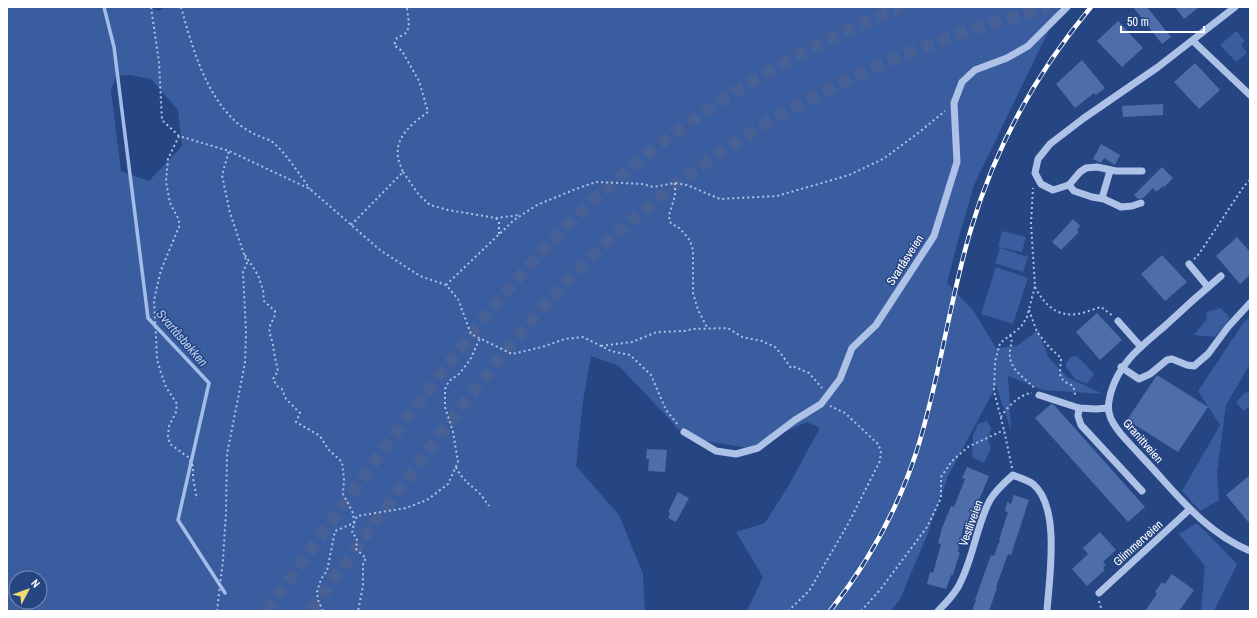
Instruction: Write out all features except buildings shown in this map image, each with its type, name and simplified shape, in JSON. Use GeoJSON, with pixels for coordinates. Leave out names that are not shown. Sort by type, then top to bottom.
{"type":"FeatureCollection","features":[{"type":"Feature","properties":{"kind":"street","name":"Svartåsveien"},"geometry":{"type":"LineString","coordinates":[[684,432],[716,451],[736,454],[758,448],[795,420],[822,403],[840,379],[852,348],[876,325],[934,236],[957,162],[954,103],[962,82],[975,70],[1007,58],[1028,46],[1067,7]]}},
{"type":"Feature","properties":{"kind":"street"},"geometry":{"type":"LineString","coordinates":[[1142,171],[1110,171],[1096,167],[1086,168],[1080,172],[1069,186],[1053,190],[1041,184],[1035,173],[1038,159],[1050,144],[1084,118],[1158,67],[1235,7]]}},
{"type":"Feature","properties":{"kind":"street"},"geometry":{"type":"LineString","coordinates":[[1193,41],[1250,95]]}},
{"type":"Feature","properties":{"kind":"street"},"geometry":{"type":"LineString","coordinates":[[1102,198],[1110,171]]}},
{"type":"Feature","properties":{"kind":"street"},"geometry":{"type":"LineString","coordinates":[[1069,186],[1074,191],[1102,198],[1121,207],[1141,203]]}},
{"type":"Feature","properties":{"kind":"street"},"geometry":{"type":"LineString","coordinates":[[1189,264],[1208,287]]}},
{"type":"Feature","properties":{"kind":"street"},"geometry":{"type":"LineString","coordinates":[[1039,394],[1077,407],[1096,409],[1108,408],[1114,381],[1121,367],[1141,347],[1221,276]]}},
{"type":"Feature","properties":{"kind":"street"},"geometry":{"type":"LineString","coordinates":[[1138,379],[1150,374],[1167,360],[1172,359],[1194,366],[1208,354],[1228,327],[1250,303]]}},
{"type":"Feature","properties":{"kind":"street"},"geometry":{"type":"LineString","coordinates":[[1118,321],[1141,347]]}},
{"type":"Feature","properties":{"kind":"street"},"geometry":{"type":"LineString","coordinates":[[1121,367],[1146,384]]}},
{"type":"Feature","properties":{"kind":"street"},"geometry":{"type":"LineString","coordinates":[[1077,407],[1081,425],[1142,491]]}},
{"type":"Feature","properties":{"kind":"street","name":"Granittveien"},"geometry":{"type":"LineString","coordinates":[[1108,408],[1114,425],[1121,434],[1190,509],[1230,541],[1250,551]]}},
{"type":"Feature","properties":{"kind":"street"},"geometry":{"type":"LineString","coordinates":[[1013,475],[1033,484],[1042,496],[1050,520],[1051,547],[1047,611]]}},
{"type":"Feature","properties":{"kind":"street","name":"Vestliveien"},"geometry":{"type":"LineString","coordinates":[[938,611],[957,588],[969,563],[976,536],[990,500],[1003,484],[1013,475]]}},
{"type":"Feature","properties":{"kind":"street","name":"Glimmerveien"},"geometry":{"type":"LineString","coordinates":[[1099,593],[1190,509]]}},
{"type":"Feature","properties":{"kind":"path"},"geometry":{"type":"LineString","coordinates":[[151,7],[159,62],[162,120],[179,136],[228,151],[310,189]]}},
{"type":"Feature","properties":{"kind":"path"},"geometry":{"type":"LineString","coordinates":[[181,7],[189,37],[206,80],[221,107],[235,121],[257,136],[271,141],[288,158],[310,189],[380,250],[420,276],[446,285],[458,299],[472,334],[512,354],[542,347],[565,339],[583,337],[611,351],[630,356],[651,375],[666,410],[684,432]]}},
{"type":"Feature","properties":{"kind":"path"},"geometry":{"type":"LineString","coordinates":[[406,7],[409,20],[408,28],[402,36],[397,38],[394,45],[402,51],[419,81],[428,112],[413,123],[404,133],[398,146],[398,156],[403,172],[419,195],[430,205],[448,210],[496,218],[521,215]]}},
{"type":"Feature","properties":{"kind":"path"},"geometry":{"type":"LineString","coordinates":[[446,285],[521,215],[536,205],[560,194],[596,182],[643,184],[653,187],[675,183],[687,185],[720,199],[777,196],[849,175],[884,159],[954,103]]}},
{"type":"Feature","properties":{"kind":"path"},"geometry":{"type":"LineString","coordinates":[[179,136],[168,159],[166,182],[170,203],[178,220],[179,227],[161,270],[154,300],[154,315],[157,359],[166,387],[177,404],[176,412],[169,426],[168,436],[170,444],[188,457],[193,466],[193,478],[197,499]]}},
{"type":"Feature","properties":{"kind":"path"},"geometry":{"type":"LineString","coordinates":[[217,611],[223,560],[226,512],[226,454],[245,363],[246,332],[243,272],[247,263],[230,213],[222,175],[228,151]]}},
{"type":"Feature","properties":{"kind":"path"},"geometry":{"type":"LineString","coordinates":[[351,225],[403,172]]}},
{"type":"Feature","properties":{"kind":"path"},"geometry":{"type":"LineString","coordinates":[[1013,475],[994,391],[995,362],[1000,343],[1022,327],[1035,286],[1031,224],[1035,173]]}},
{"type":"Feature","properties":{"kind":"path"},"geometry":{"type":"LineString","coordinates":[[1189,264],[1199,254],[1244,186],[1250,180]]}},
{"type":"Feature","properties":{"kind":"path"},"geometry":{"type":"LineString","coordinates":[[675,183],[675,196],[669,215],[670,222],[673,225],[678,226],[690,241],[693,250],[693,293],[698,310],[708,329]]}},
{"type":"Feature","properties":{"kind":"path"},"geometry":{"type":"LineString","coordinates":[[496,218],[499,222],[499,235]]}},
{"type":"Feature","properties":{"kind":"path"},"geometry":{"type":"LineString","coordinates":[[244,252],[258,275],[263,290],[264,300],[276,311],[275,318],[270,326],[270,336],[273,343],[273,351],[278,371],[273,379],[277,386],[282,389],[286,399],[300,413],[296,422],[320,436],[328,449],[342,462],[344,480],[343,494],[353,514],[354,523]]}},
{"type":"Feature","properties":{"kind":"path"},"geometry":{"type":"LineString","coordinates":[[1035,286],[1045,304],[1056,312],[1078,314],[1101,307],[1118,321]]}},
{"type":"Feature","properties":{"kind":"path"},"geometry":{"type":"LineString","coordinates":[[1028,308],[1037,332],[1049,347],[1061,358],[1060,376],[1064,381],[1071,384],[1075,390],[1077,407]]}},
{"type":"Feature","properties":{"kind":"path"},"geometry":{"type":"LineString","coordinates":[[601,346],[632,342],[657,332],[728,328],[742,337],[762,341],[774,347],[791,368],[795,367],[809,373],[822,387],[822,403],[845,413],[878,444],[881,451],[880,461],[848,524],[809,591],[788,611]]}},
{"type":"Feature","properties":{"kind":"path"},"geometry":{"type":"LineString","coordinates":[[1001,417],[1005,411],[1021,396],[1030,392],[1039,394],[1038,389],[1020,376],[1011,364],[1010,349],[1012,340],[1010,335]]}},
{"type":"Feature","properties":{"kind":"path"},"geometry":{"type":"LineString","coordinates":[[358,611],[364,586],[363,563],[366,558],[356,549],[357,538],[352,533],[357,516],[406,508],[427,500],[448,484],[458,462],[454,432],[445,407],[445,389],[449,382],[459,374],[470,360],[480,338]]}},
{"type":"Feature","properties":{"kind":"path"},"geometry":{"type":"LineString","coordinates":[[861,611],[880,590],[927,527],[941,498],[941,477],[952,461],[968,447],[1004,430]]}},
{"type":"Feature","properties":{"kind":"path"},"geometry":{"type":"LineString","coordinates":[[456,467],[466,482],[478,492],[489,506]]}},
{"type":"Feature","properties":{"kind":"path"},"geometry":{"type":"LineString","coordinates":[[323,611],[318,600],[317,592],[321,579],[327,571],[335,531],[354,523]]}},
{"type":"Feature","properties":{"kind":"shaded area"},"geometry":{"type":"Polygon","coordinates":[[[7,7],[149,7],[159,11],[165,7],[1060,7],[974,185],[947,283],[973,310],[996,348],[1017,346],[1038,330],[1048,357],[1067,377],[1103,394],[1043,390],[1008,376],[1011,430],[996,386],[948,476],[926,538],[900,599],[891,611],[747,611],[763,577],[736,532],[765,523],[789,485],[820,428],[807,422],[748,448],[699,440],[675,427],[675,425],[619,366],[591,356],[583,401],[576,466],[619,515],[643,574],[645,611],[7,611],[7,7]],[[130,75],[116,76],[111,91],[121,171],[149,181],[182,146],[178,110],[151,79],[130,75]]]}},
{"type":"Feature","properties":{"kind":"shaded area"},"geometry":{"type":"Polygon","coordinates":[[[1236,31],[1245,41],[1241,45],[1247,53],[1236,62],[1220,45],[1236,31]]]}},
{"type":"Feature","properties":{"kind":"shaded area"},"geometry":{"type":"Polygon","coordinates":[[[1002,231],[1026,237],[1022,252],[998,247],[1002,231]]]}},
{"type":"Feature","properties":{"kind":"shaded area"},"geometry":{"type":"Polygon","coordinates":[[[1000,248],[1028,257],[1023,272],[995,263],[1000,248]]]}},
{"type":"Feature","properties":{"kind":"shaded area"},"geometry":{"type":"Polygon","coordinates":[[[996,267],[1028,278],[1013,324],[981,314],[996,267]]]}},
{"type":"Feature","properties":{"kind":"shaded area"},"geometry":{"type":"Polygon","coordinates":[[[1221,308],[1230,318],[1215,337],[1194,335],[1207,319],[1206,312],[1221,308]]]}},
{"type":"Feature","properties":{"kind":"shaded area"},"geometry":{"type":"Polygon","coordinates":[[[1250,317],[1250,364],[1226,405],[1217,472],[1219,500],[1200,511],[1182,491],[1220,425],[1198,391],[1244,322],[1250,317]]]}},
{"type":"Feature","properties":{"kind":"shaded area"},"geometry":{"type":"Polygon","coordinates":[[[1077,356],[1094,374],[1087,384],[1075,379],[1066,367],[1066,363],[1071,357],[1077,356]]]}},
{"type":"Feature","properties":{"kind":"shaded area"},"geometry":{"type":"Polygon","coordinates":[[[1246,392],[1250,393],[1250,406],[1244,411],[1236,402],[1246,392]]]}},
{"type":"Feature","properties":{"kind":"shaded area"},"geometry":{"type":"Polygon","coordinates":[[[987,421],[991,428],[988,441],[991,448],[984,463],[972,457],[973,435],[978,424],[987,421]]]}},
{"type":"Feature","properties":{"kind":"shaded area"},"geometry":{"type":"Polygon","coordinates":[[[1197,523],[1237,564],[1214,611],[1199,611],[1201,610],[1205,566],[1179,534],[1197,523]]]}},
{"type":"Feature","properties":{"kind":"waterway","name":"Svartåsbekken"},"geometry":{"type":"LineString","coordinates":[[104,7],[114,47],[148,318],[209,383],[178,520],[225,593]]}},
{"type":"Feature","properties":{"kind":"tunnel"},"geometry":{"type":"LineString","coordinates":[[267,611],[358,484],[478,326],[546,247],[596,198],[630,168],[666,140],[703,113],[740,89],[819,44],[902,7]]}},
{"type":"Feature","properties":{"kind":"tunnel"},"geometry":{"type":"LineString","coordinates":[[311,611],[442,432],[527,325],[558,291],[610,240],[665,193],[723,151],[783,113],[847,80],[912,52],[980,27],[1050,7]]}},
{"type":"Feature","properties":{"kind":"railway"},"geometry":{"type":"LineString","coordinates":[[830,611],[857,574],[881,535],[901,493],[909,472],[925,423],[963,257],[992,169],[1005,140],[1036,84],[1071,32],[1091,7]]}}]}
